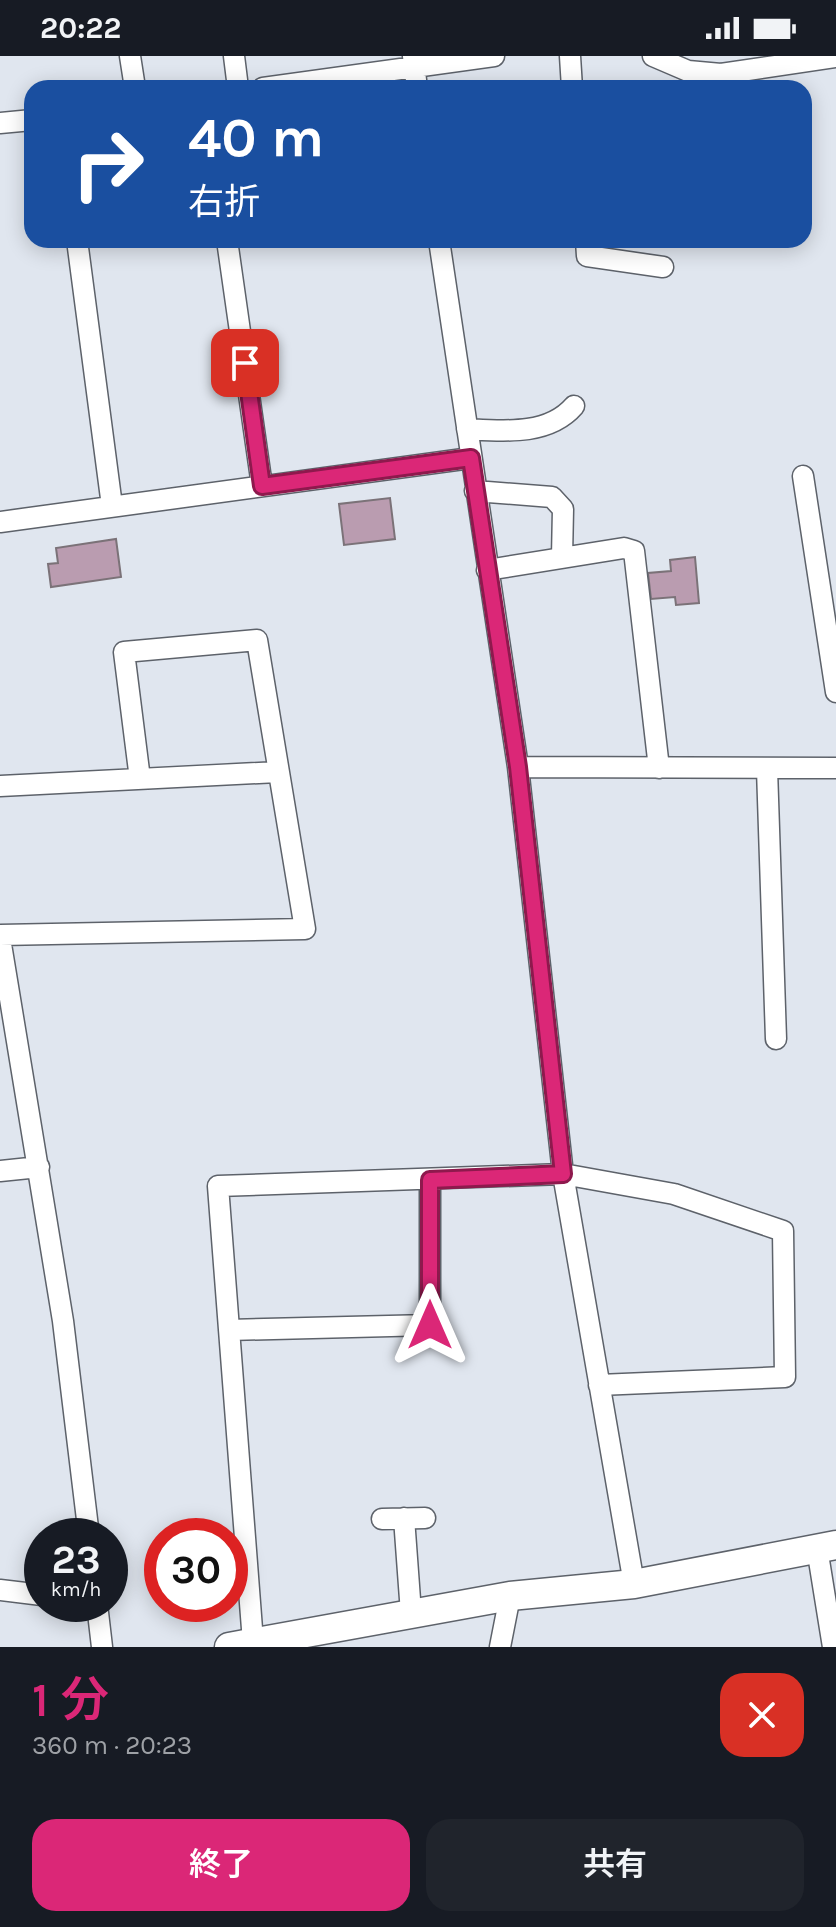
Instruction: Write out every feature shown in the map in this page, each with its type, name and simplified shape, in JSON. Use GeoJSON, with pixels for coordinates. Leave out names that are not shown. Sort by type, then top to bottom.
{"type":"FeatureCollection","features":[{"type":"Feature","properties":{"kind":"street"},"geometry":{"type":"LineString","coordinates":[[130,56],[134,80]]}},
{"type":"Feature","properties":{"kind":"street"},"geometry":{"type":"LineString","coordinates":[[234,56],[237,80]]}},
{"type":"Feature","properties":{"kind":"street"},"geometry":{"type":"LineString","coordinates":[[308,80],[414,61],[494,56]]}},
{"type":"Feature","properties":{"kind":"street"},"geometry":{"type":"LineString","coordinates":[[570,56],[572,80]]}},
{"type":"Feature","properties":{"kind":"street"},"geometry":{"type":"LineString","coordinates":[[653,56],[688,71],[721,74],[783,61],[836,57]]}},
{"type":"Feature","properties":{"kind":"street"},"geometry":{"type":"LineString","coordinates":[[0,123],[24,121]]}},
{"type":"Feature","properties":{"kind":"street"},"geometry":{"type":"LineString","coordinates":[[78,248],[112,506]]}},
{"type":"Feature","properties":{"kind":"street"},"geometry":{"type":"LineString","coordinates":[[228,248],[262,486]]}},
{"type":"Feature","properties":{"kind":"street"},"geometry":{"type":"LineString","coordinates":[[440,248],[518,767],[563,1174],[634,1584]]}},
{"type":"Feature","properties":{"kind":"street"},"geometry":{"type":"LineString","coordinates":[[586,248],[587,256],[663,267]]}},
{"type":"Feature","properties":{"kind":"street"},"geometry":{"type":"LineString","coordinates":[[467,429],[518,432],[564,418],[574,406]]}},
{"type":"Feature","properties":{"kind":"street"},"geometry":{"type":"LineString","coordinates":[[0,522],[471,458]]}},
{"type":"Feature","properties":{"kind":"street"},"geometry":{"type":"LineString","coordinates":[[803,476],[836,692]]}},
{"type":"Feature","properties":{"kind":"street"},"geometry":{"type":"LineString","coordinates":[[475,491],[552,497],[563,509],[562,557]]}},
{"type":"Feature","properties":{"kind":"street"},"geometry":{"type":"LineString","coordinates":[[487,570],[624,548],[634,551],[659,768]]}},
{"type":"Feature","properties":{"kind":"street"},"geometry":{"type":"LineString","coordinates":[[87,1518],[63,1321],[39,1167],[4,985],[0,936],[305,929],[257,640],[124,652],[140,779]]}},
{"type":"Feature","properties":{"kind":"street"},"geometry":{"type":"LineString","coordinates":[[518,767],[836,768]]}},
{"type":"Feature","properties":{"kind":"street"},"geometry":{"type":"LineString","coordinates":[[767,769],[776,1039]]}},
{"type":"Feature","properties":{"kind":"street"},"geometry":{"type":"LineString","coordinates":[[0,786],[278,772]]}},
{"type":"Feature","properties":{"kind":"street"},"geometry":{"type":"LineString","coordinates":[[0,1171],[39,1167]]}},
{"type":"Feature","properties":{"kind":"street"},"geometry":{"type":"LineString","coordinates":[[599,1385],[785,1377],[783,1231],[674,1194],[563,1174],[218,1186],[229,1330],[241,1645],[510,1596],[634,1584],[827,1546],[833,1647]]}},
{"type":"Feature","properties":{"kind":"street"},"geometry":{"type":"LineString","coordinates":[[229,1330],[430,1325],[430,1180]]}},
{"type":"Feature","properties":{"kind":"street"},"geometry":{"type":"LineString","coordinates":[[404,1518],[411,1613]]}},
{"type":"Feature","properties":{"kind":"street"},"geometry":{"type":"LineString","coordinates":[[382,1519],[425,1518]]}},
{"type":"Feature","properties":{"kind":"street"},"geometry":{"type":"LineString","coordinates":[[0,1590],[24,1593]]}},
{"type":"Feature","properties":{"kind":"street"},"geometry":{"type":"LineString","coordinates":[[500,1647],[510,1596]]}},
{"type":"Feature","properties":{"kind":"street"},"geometry":{"type":"LineString","coordinates":[[99,1622],[102,1647]]}},
{"type":"Feature","properties":{"kind":"building"},"geometry":{"type":"Polygon","coordinates":[[[390,498],[395,539],[344,545],[339,504],[390,498]]]}},
{"type":"Feature","properties":{"kind":"building"},"geometry":{"type":"Polygon","coordinates":[[[116,539],[121,577],[51,587],[48,564],[58,563],[56,548],[116,539]]]}},
{"type":"Feature","properties":{"kind":"building"},"geometry":{"type":"Polygon","coordinates":[[[695,557],[699,603],[676,605],[675,597],[651,599],[648,573],[671,571],[670,560],[695,557]]]}},
{"type":"Feature","properties":{"kind":"route"},"geometry":{"type":"LineString","coordinates":[[245,363],[262,486],[471,458],[518,767],[563,1174],[430,1180],[430,1325]]}}]}
